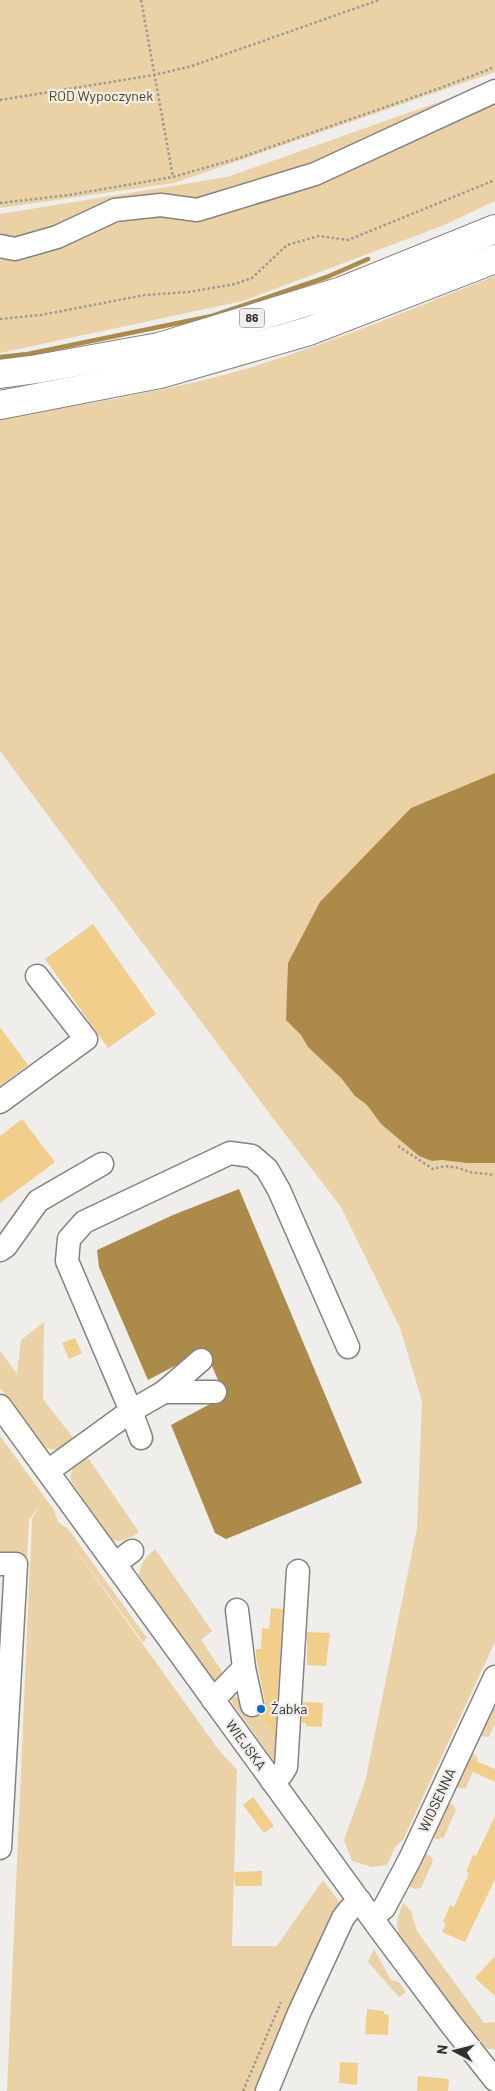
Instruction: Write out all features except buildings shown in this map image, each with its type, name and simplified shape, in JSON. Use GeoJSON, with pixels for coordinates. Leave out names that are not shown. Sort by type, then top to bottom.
{"type":"FeatureCollection","features":[{"type":"Feature","properties":{"kind":"main road","name":"86"},"geometry":{"type":"LineString","coordinates":[[0,374],[38,370],[159,347],[342,291],[495,229]]}},
{"type":"Feature","properties":{"kind":"main road","name":"86"},"geometry":{"type":"LineString","coordinates":[[0,404],[160,374],[309,331],[495,259]]}},
{"type":"Feature","properties":{"kind":"street"},"geometry":{"type":"LineString","coordinates":[[0,246],[15,250],[57,237],[114,210],[161,205],[197,210],[315,174],[495,91]]}},
{"type":"Feature","properties":{"kind":"street"},"geometry":{"type":"LineString","coordinates":[[0,1102],[86,1039],[37,976]]}},
{"type":"Feature","properties":{"kind":"street"},"geometry":{"type":"LineString","coordinates":[[140,1438],[131,1411],[66,1261],[69,1240],[84,1222],[230,1154],[252,1156],[267,1169],[348,1347]]}},
{"type":"Feature","properties":{"kind":"street"},"geometry":{"type":"LineString","coordinates":[[0,1250],[6,1246],[38,1201],[102,1164]]}},
{"type":"Feature","properties":{"kind":"street"},"geometry":{"type":"LineString","coordinates":[[48,1471],[131,1411],[164,1392],[201,1360]]}},
{"type":"Feature","properties":{"kind":"street"},"geometry":{"type":"LineString","coordinates":[[164,1392],[215,1392]]}},
{"type":"Feature","properties":{"kind":"street","name":"WIEJSKA"},"geometry":{"type":"LineString","coordinates":[[0,1406],[48,1471],[123,1557],[213,1700],[450,2024],[493,2074]]}},
{"type":"Feature","properties":{"kind":"street"},"geometry":{"type":"LineString","coordinates":[[0,1564],[16,1564],[0,1848]]}},
{"type":"Feature","properties":{"kind":"street"},"geometry":{"type":"LineString","coordinates":[[272,1781],[281,1775],[286,1767],[298,1571]]}},
{"type":"Feature","properties":{"kind":"street"},"geometry":{"type":"LineString","coordinates":[[237,1610],[244,1668],[252,1705]]}},
{"type":"Feature","properties":{"kind":"street"},"geometry":{"type":"LineString","coordinates":[[213,1700],[244,1668]]}},
{"type":"Feature","properties":{"kind":"street","name":"WIOSENNA"},"geometry":{"type":"LineString","coordinates":[[267,2091],[299,2013],[343,1918],[350,1909],[384,1908],[410,1859],[495,1677]]}},
{"type":"Feature","properties":{"kind":"path"},"geometry":{"type":"LineString","coordinates":[[141,0],[173,176]]}},
{"type":"Feature","properties":{"kind":"path"},"geometry":{"type":"LineString","coordinates":[[0,100],[154,75],[192,66],[379,0]]}},
{"type":"Feature","properties":{"kind":"path"},"geometry":{"type":"LineString","coordinates":[[0,203],[69,195],[173,176],[239,158],[495,67]]}},
{"type":"Feature","properties":{"kind":"path"},"geometry":{"type":"LineString","coordinates":[[0,319],[41,315],[145,295],[189,292],[235,284],[252,278],[287,245],[319,236],[348,240],[495,180]]}},
{"type":"Feature","properties":{"kind":"path"},"geometry":{"type":"LineString","coordinates":[[398,1146],[433,1170],[445,1166],[469,1172],[495,1175]]}},
{"type":"Feature","properties":{"kind":"green space","name":"ROD Wypoczynek"},"geometry":{"type":"Polygon","coordinates":[[[0,0],[495,0],[495,72],[174,183],[0,208],[0,0]]]}},
{"type":"Feature","properties":{"kind":"green space"},"geometry":{"type":"Polygon","coordinates":[[[495,82],[495,201],[442,226],[243,301],[0,353],[0,214],[227,177],[495,82]]]}},
{"type":"Feature","properties":{"kind":"green space"},"geometry":{"type":"Polygon","coordinates":[[[495,276],[495,817],[341,1078],[355,1096],[367,1105],[381,1124],[432,1161],[442,1160],[495,1141],[495,1642],[403,1840],[395,1847],[387,1865],[372,1867],[352,1861],[344,1840],[365,1782],[417,1528],[422,1401],[400,1328],[341,1207],[0,751],[0,419],[145,393],[231,373],[331,340],[495,276]]]}},
{"type":"Feature","properties":{"kind":"green space"},"geometry":{"type":"Polygon","coordinates":[[[44,1322],[43,1399],[78,1444],[58,1449],[49,1449],[40,1444],[0,1388],[0,1351],[17,1374],[21,1340],[44,1322]]]}},
{"type":"Feature","properties":{"kind":"green space"},"geometry":{"type":"Polygon","coordinates":[[[0,1436],[54,1510],[58,1522],[68,1529],[147,1638],[143,1642],[66,1537],[218,1749],[237,1770],[232,1946],[277,1946],[323,1880],[351,1918],[275,2091],[7,2091],[32,1519],[41,1503],[29,1520],[27,1563],[0,1561],[0,1436]]]}},
{"type":"Feature","properties":{"kind":"green space"},"geometry":{"type":"Polygon","coordinates":[[[86,1455],[139,1532],[125,1540],[117,1541],[109,1538],[71,1481],[71,1472],[74,1466],[86,1455]]]}},
{"type":"Feature","properties":{"kind":"green space"},"geometry":{"type":"Polygon","coordinates":[[[155,1549],[212,1631],[201,1640],[222,1671],[220,1681],[215,1683],[139,1579],[143,1562],[155,1549]]]}},
{"type":"Feature","properties":{"kind":"green space"},"geometry":{"type":"Polygon","coordinates":[[[232,1694],[257,1713],[270,1731],[278,1731],[279,1769],[229,1698],[232,1694]]]}},
{"type":"Feature","properties":{"kind":"green space"},"geometry":{"type":"Polygon","coordinates":[[[495,1703],[495,1723],[489,1737],[478,1736],[495,1703]]]}},
{"type":"Feature","properties":{"kind":"green space"},"geometry":{"type":"Polygon","coordinates":[[[470,1753],[476,1755],[478,1760],[466,1788],[461,1789],[455,1786],[470,1753]]]}},
{"type":"Feature","properties":{"kind":"green space"},"geometry":{"type":"Polygon","coordinates":[[[447,1803],[453,1805],[456,1810],[443,1839],[441,1837],[438,1840],[432,1837],[447,1803]]]}},
{"type":"Feature","properties":{"kind":"green space"},"geometry":{"type":"Polygon","coordinates":[[[424,1853],[431,1856],[433,1861],[421,1888],[415,1889],[408,1886],[424,1853]]]}},
{"type":"Feature","properties":{"kind":"green space"},"geometry":{"type":"Polygon","coordinates":[[[403,1903],[411,1911],[417,1931],[484,2023],[495,2022],[495,2049],[488,2049],[479,2043],[401,1938],[397,1925],[403,1903]]]}},
{"type":"Feature","properties":{"kind":"green space"},"geometry":{"type":"Polygon","coordinates":[[[374,1949],[391,1980],[399,1982],[406,1992],[399,1997],[368,1962],[374,1949]]]}},
{"type":"Feature","properties":{"kind":"shaded area"},"geometry":{"type":"Polygon","coordinates":[[[495,773],[495,1163],[432,1161],[419,1156],[381,1124],[367,1105],[355,1096],[341,1078],[308,1047],[301,1035],[286,1020],[288,963],[320,902],[411,808],[495,773]]]}},
{"type":"Feature","properties":{"kind":"shaded area"},"geometry":{"type":"Polygon","coordinates":[[[239,1189],[362,1483],[226,1539],[215,1533],[171,1425],[225,1396],[205,1350],[148,1380],[99,1267],[97,1250],[173,1215],[239,1189]]]}},
{"type":"Feature","properties":{"kind":"waterway"},"geometry":{"type":"LineString","coordinates":[[0,357],[28,354],[212,316],[327,277],[368,259]]}},
{"type":"Feature","properties":{"kind":"place","name":"Żabka"},"geometry":{"type":"Point","coordinates":[261,1709]}}]}
